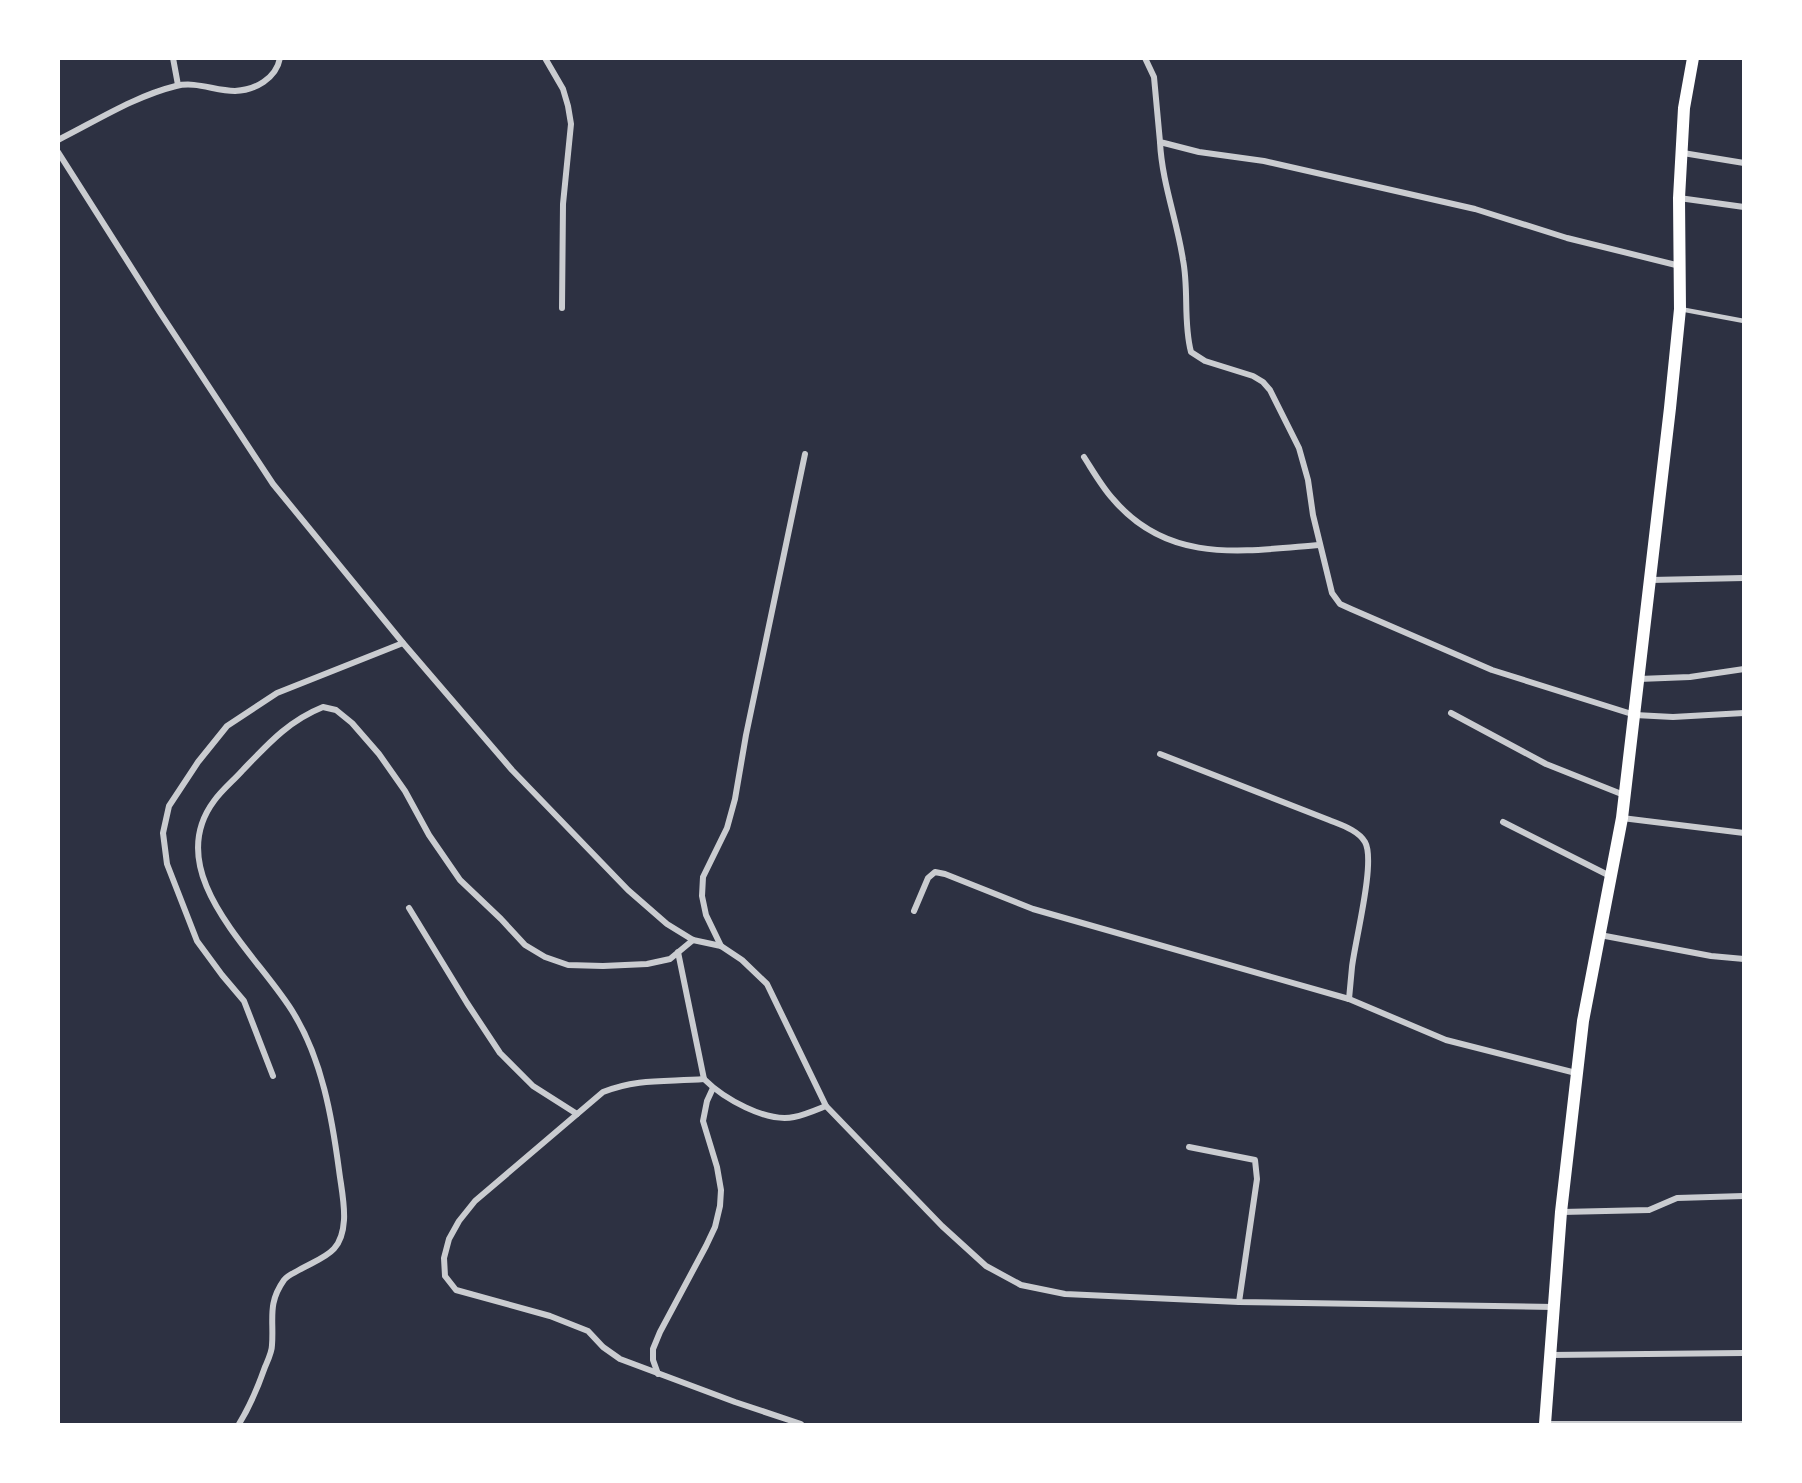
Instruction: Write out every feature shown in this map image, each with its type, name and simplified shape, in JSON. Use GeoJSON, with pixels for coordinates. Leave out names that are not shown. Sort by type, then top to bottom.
{"type":"FeatureCollection","features":[{"type":"Feature","properties":{"kind":"main road"},"geometry":{"type":"LineString","coordinates":[[1545,1424],[1561,1212],[1583,1021],[1622,818],[1651,580],[1680,309],[1679,198],[1684,108],[1694,58]]}},
{"type":"Feature","properties":{"kind":"street"},"geometry":{"type":"LineString","coordinates":[[173,58],[178,85]]}},
{"type":"Feature","properties":{"kind":"street"},"geometry":{"type":"LineString","coordinates":[[58,140],[132,103],[178,85],[189,84],[242,90],[267,80],[273,75],[280,58]]}},
{"type":"Feature","properties":{"kind":"street"},"geometry":{"type":"LineString","coordinates":[[545,58],[563,89],[571,124],[563,204],[562,308]]}},
{"type":"Feature","properties":{"kind":"street"},"geometry":{"type":"LineString","coordinates":[[1145,58],[1154,77],[1161,168],[1184,260],[1191,352],[1205,361],[1253,376],[1270,390],[1299,448],[1332,593],[1340,604],[1492,670],[1635,714],[1673,717],[1743,712]]}},
{"type":"Feature","properties":{"kind":"street"},"geometry":{"type":"LineString","coordinates":[[1160,142],[1199,152],[1264,161],[1475,209],[1576,241],[1681,266]]}},
{"type":"Feature","properties":{"kind":"street"},"geometry":{"type":"LineString","coordinates":[[58,152],[273,484],[403,643],[512,770],[628,890],[666,924],[693,940],[721,946],[742,960],[767,984],[826,1106],[942,1226],[986,1266],[1021,1285],[1065,1294],[1239,1302],[1554,1307]]}},
{"type":"Feature","properties":{"kind":"street"},"geometry":{"type":"LineString","coordinates":[[1683,153],[1743,163]]}},
{"type":"Feature","properties":{"kind":"street"},"geometry":{"type":"LineString","coordinates":[[1679,198],[1743,207]]}},
{"type":"Feature","properties":{"kind":"street"},"geometry":{"type":"LineString","coordinates":[[721,946],[706,915],[702,896],[703,877],[727,828],[735,798],[750,712],[805,454]]}},
{"type":"Feature","properties":{"kind":"street"},"geometry":{"type":"LineString","coordinates":[[1084,457],[1113,500],[1137,523],[1162,538],[1190,548],[1219,551],[1320,545]]}},
{"type":"Feature","properties":{"kind":"street"},"geometry":{"type":"LineString","coordinates":[[1651,580],[1743,578]]}},
{"type":"Feature","properties":{"kind":"street"},"geometry":{"type":"LineString","coordinates":[[273,1076],[244,1001],[197,941],[167,864],[163,833],[169,806],[198,762],[227,726],[277,693],[403,643]]}},
{"type":"Feature","properties":{"kind":"street"},"geometry":{"type":"LineString","coordinates":[[1639,679],[1690,677],[1743,669]]}},
{"type":"Feature","properties":{"kind":"street"},"geometry":{"type":"LineString","coordinates":[[239,1425],[252,1403],[272,1347],[271,1323],[275,1296],[286,1277],[331,1253],[341,1237],[344,1219],[334,1134],[313,1052],[295,1015],[272,980],[237,940],[216,907],[202,875],[198,845],[204,820],[213,802],[236,777],[290,724],[323,707],[336,711],[352,723],[379,754],[405,791],[429,835],[460,880],[525,945],[545,957],[568,965],[603,966],[647,964],[670,959],[693,940]]}},
{"type":"Feature","properties":{"kind":"street"},"geometry":{"type":"LineString","coordinates":[[1451,713],[1546,764],[1625,795]]}},
{"type":"Feature","properties":{"kind":"street"},"geometry":{"type":"LineString","coordinates":[[1160,754],[1329,820],[1355,832],[1365,842],[1369,856],[1367,878],[1352,966],[1349,999]]}},
{"type":"Feature","properties":{"kind":"street"},"geometry":{"type":"LineString","coordinates":[[1622,818],[1743,833]]}},
{"type":"Feature","properties":{"kind":"street"},"geometry":{"type":"LineString","coordinates":[[1503,822],[1610,876]]}},
{"type":"Feature","properties":{"kind":"street"},"geometry":{"type":"LineString","coordinates":[[914,911],[928,878],[935,872],[945,874],[1033,909],[1349,999],[1446,1040],[1577,1073]]}},
{"type":"Feature","properties":{"kind":"street"},"geometry":{"type":"LineString","coordinates":[[409,908],[467,1004],[500,1053],[533,1086],[577,1114]]}},
{"type":"Feature","properties":{"kind":"street"},"geometry":{"type":"LineString","coordinates":[[1599,935],[1711,956],[1743,959]]}},
{"type":"Feature","properties":{"kind":"street"},"geometry":{"type":"LineString","coordinates":[[678,952],[704,1079],[713,1088],[747,1107],[773,1117],[794,1117],[826,1106]]}},
{"type":"Feature","properties":{"kind":"street"},"geometry":{"type":"LineString","coordinates":[[704,1079],[643,1081],[623,1084],[603,1092],[502,1177],[470,1208],[449,1239],[444,1258],[445,1276],[456,1290],[550,1316],[588,1331],[603,1347],[620,1359],[801,1425]]}},
{"type":"Feature","properties":{"kind":"street"},"geometry":{"type":"LineString","coordinates":[[658,1374],[653,1360],[653,1349],[711,1237],[720,1206],[721,1190],[717,1167],[703,1121],[707,1101],[713,1088]]}},
{"type":"Feature","properties":{"kind":"street"},"geometry":{"type":"LineString","coordinates":[[1189,1147],[1255,1161],[1257,1179],[1239,1302]]}},
{"type":"Feature","properties":{"kind":"street"},"geometry":{"type":"LineString","coordinates":[[1561,1212],[1649,1210],[1677,1198],[1743,1196]]}},
{"type":"Feature","properties":{"kind":"street"},"geometry":{"type":"LineString","coordinates":[[1549,1355],[1743,1353]]}},
{"type":"Feature","properties":{"kind":"street"},"geometry":{"type":"LineString","coordinates":[[1545,1424],[1743,1424]]}},
{"type":"Feature","properties":{"kind":"lane"},"geometry":{"type":"LineString","coordinates":[[1680,309],[1743,321]]}}]}
